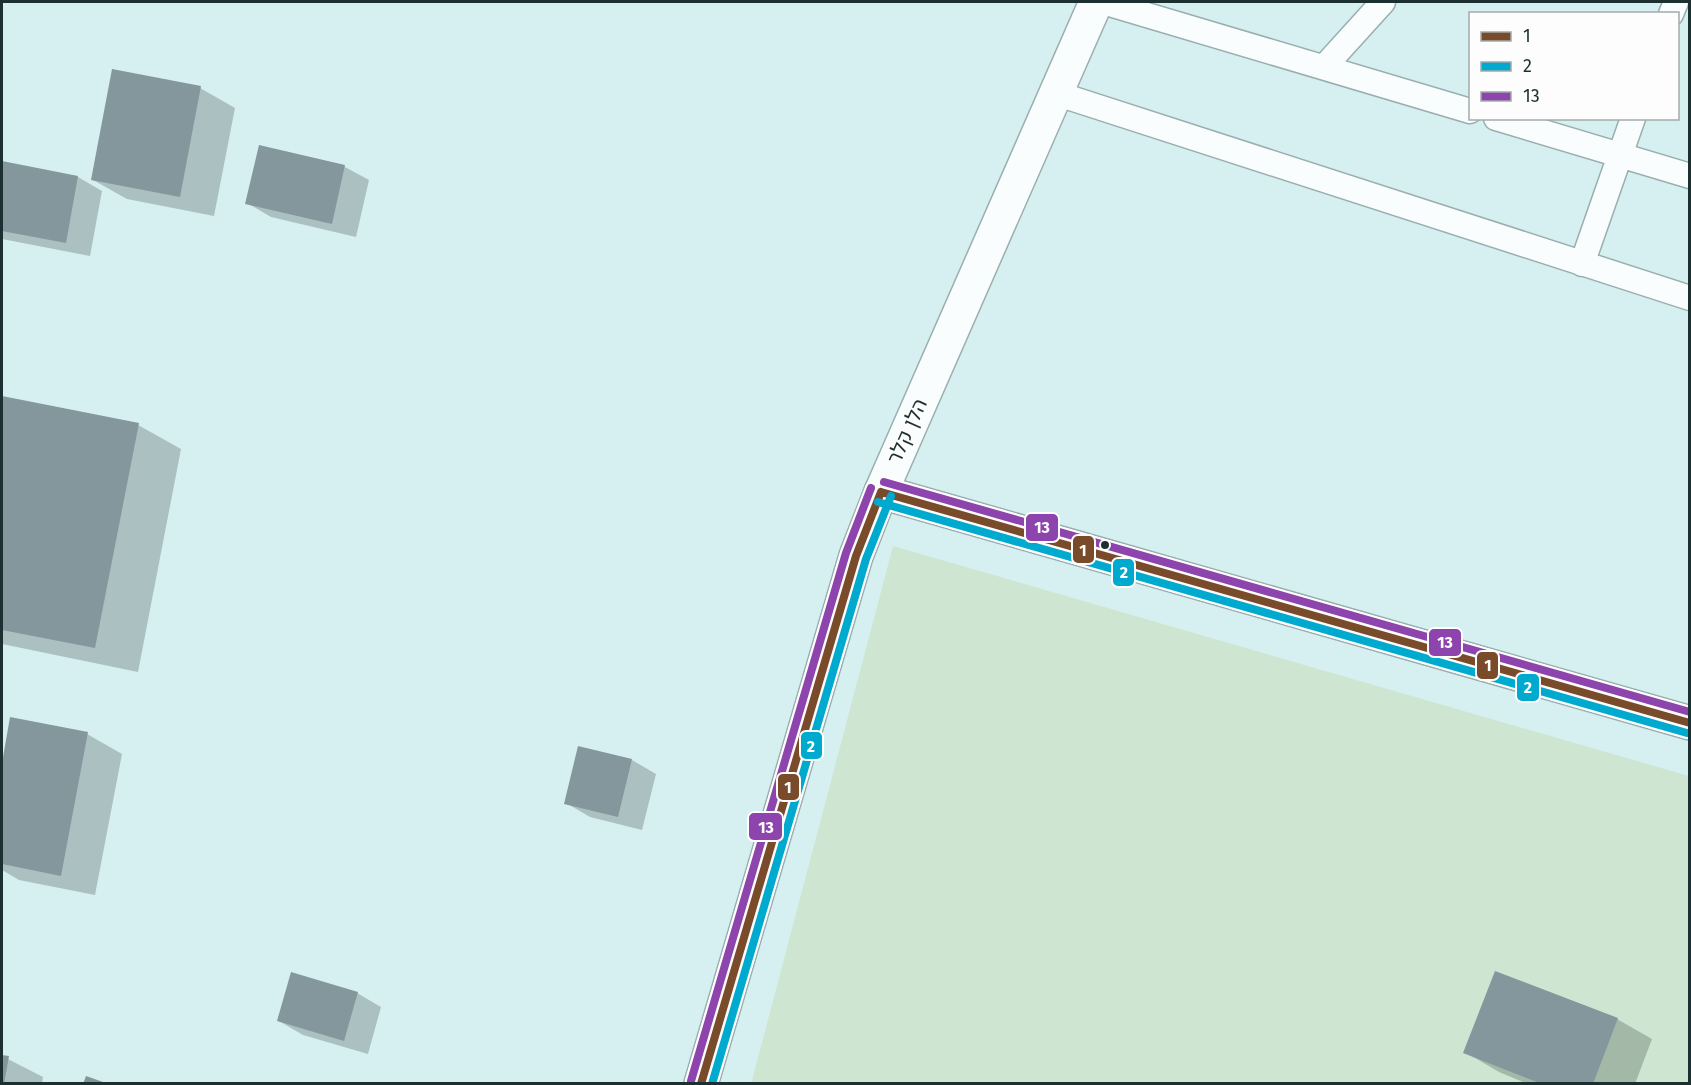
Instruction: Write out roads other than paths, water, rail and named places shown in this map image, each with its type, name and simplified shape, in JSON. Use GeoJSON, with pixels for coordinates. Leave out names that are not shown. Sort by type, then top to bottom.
{"type":"FeatureCollection","features":[{"type":"Feature","properties":{"kind":"street","name":"הלן קלר"},"geometry":{"type":"LineString","coordinates":[[701,1083],[856,556],[881,492],[1096,2]]}},
{"type":"Feature","properties":{"kind":"street"},"geometry":{"type":"LineString","coordinates":[[881,492],[1689,723]]}},
{"type":"Feature","properties":{"kind":"lane"},"geometry":{"type":"LineString","coordinates":[[1103,2],[1469,111]]}},
{"type":"Feature","properties":{"kind":"lane"},"geometry":{"type":"LineString","coordinates":[[1324,67],[1383,2]]}},
{"type":"Feature","properties":{"kind":"lane"},"geometry":{"type":"LineString","coordinates":[[1055,93],[1689,298]]}},
{"type":"Feature","properties":{"kind":"lane"},"geometry":{"type":"LineString","coordinates":[[1502,120],[1689,176]]}},
{"type":"Feature","properties":{"kind":"lane"},"geometry":{"type":"LineString","coordinates":[[1582,264],[1632,120]]}}]}
